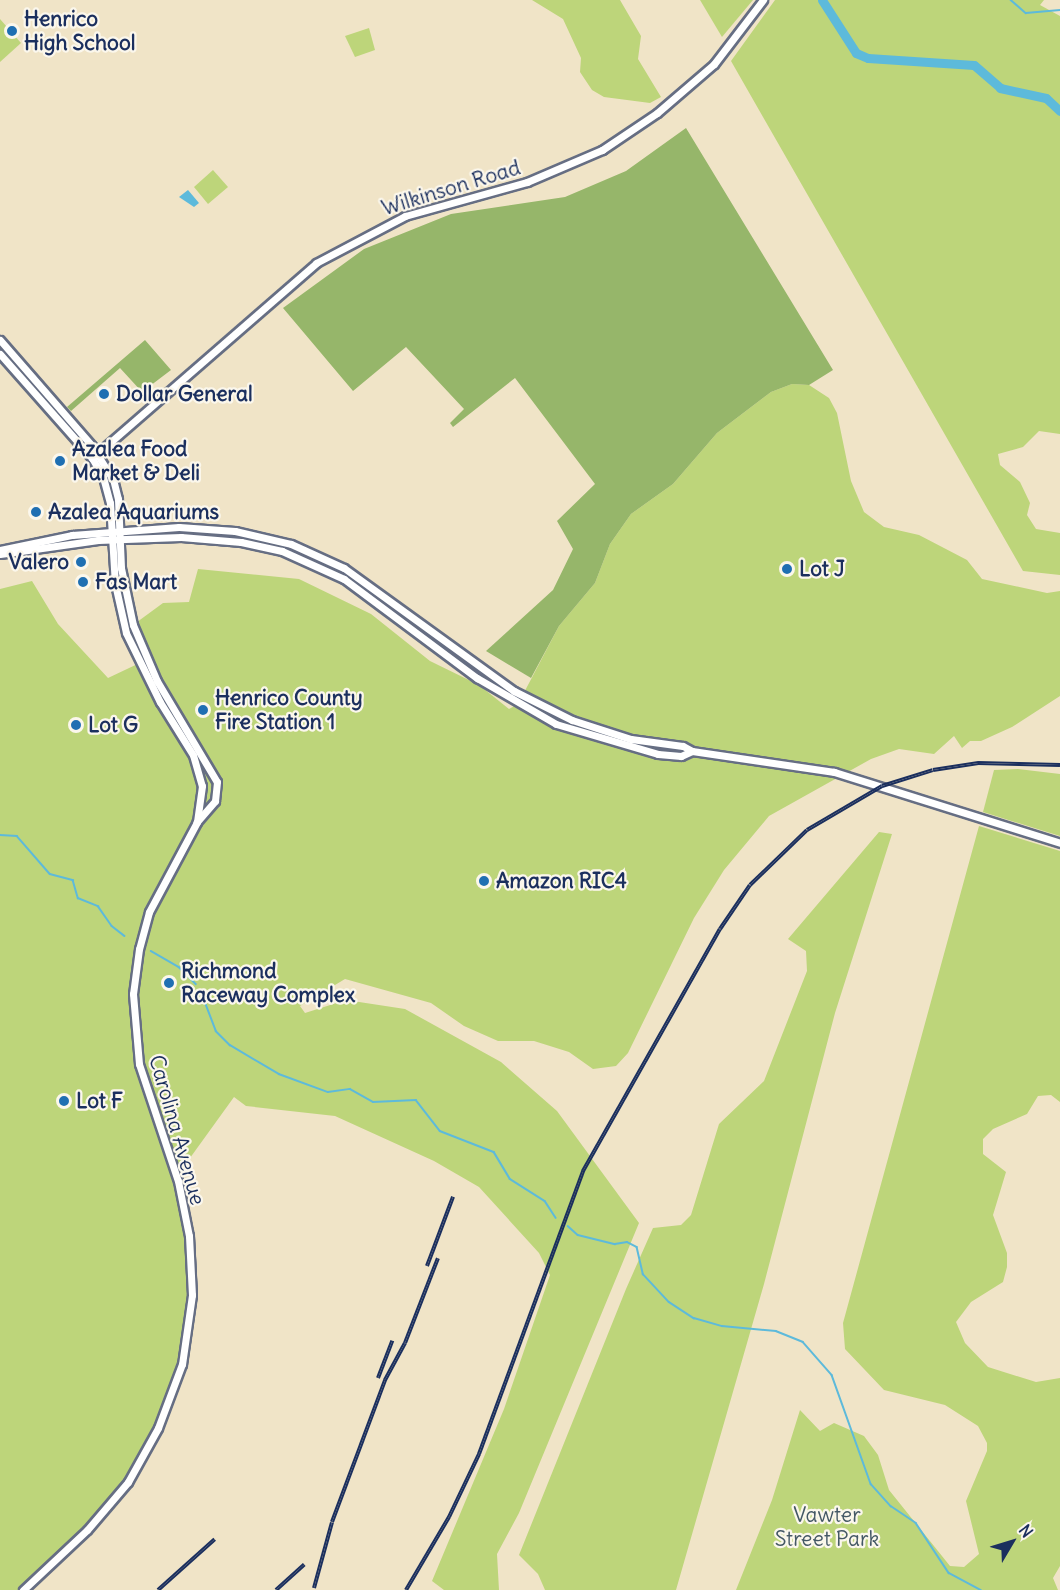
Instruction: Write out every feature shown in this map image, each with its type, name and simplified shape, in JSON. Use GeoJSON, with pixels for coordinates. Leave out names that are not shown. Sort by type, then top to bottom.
{"type":"FeatureCollection","features":[{"type":"Feature","properties":{"kind":"main road","name":"Wilkinson Road"},"geometry":{"type":"LineString","coordinates":[[95,456],[291,281],[339,248],[419,211],[545,176],[626,136],[714,64],[763,0]]}},
{"type":"Feature","properties":{"kind":"main road"},"geometry":{"type":"LineString","coordinates":[[0,340],[95,456],[117,490],[115,584],[130,645],[193,755],[201,778],[202,804],[197,822]]}},
{"type":"Feature","properties":{"kind":"main road"},"geometry":{"type":"LineString","coordinates":[[0,354],[95,456]]}},
{"type":"Feature","properties":{"kind":"main road"},"geometry":{"type":"LineString","coordinates":[[0,550],[116,531],[179,527],[235,531],[309,550],[376,590],[514,691],[572,720],[632,739],[683,746],[692,751],[834,772],[1060,843]]}},
{"type":"Feature","properties":{"kind":"main road"},"geometry":{"type":"LineString","coordinates":[[116,539],[124,588],[139,644],[217,782],[215,801],[197,822]]}},
{"type":"Feature","properties":{"kind":"main road"},"geometry":{"type":"LineString","coordinates":[[0,554],[116,539],[213,539],[288,553],[344,579],[477,678],[556,724],[658,754],[681,756],[692,751]]}},
{"type":"Feature","properties":{"kind":"main road","name":"Carolina Avenue"},"geometry":{"type":"LineString","coordinates":[[23,1590],[87,1530],[128,1482],[158,1428],[179,1372],[188,1332],[192,1280],[184,1209],[135,1042],[133,994],[139,949],[155,898],[197,822]]}},
{"type":"Feature","properties":{"kind":"green space"},"geometry":{"type":"Polygon","coordinates":[[[532,0],[620,0],[641,36],[638,59],[661,97],[650,103],[604,97],[592,90],[580,72],[581,58],[563,19],[532,0]]]}},
{"type":"Feature","properties":{"kind":"green space"},"geometry":{"type":"Polygon","coordinates":[[[700,0],[753,0],[722,37],[700,0]]]}},
{"type":"Feature","properties":{"kind":"green space"},"geometry":{"type":"Polygon","coordinates":[[[775,0],[1044,0],[1040,5],[1060,16],[1060,434],[1039,431],[1023,447],[998,454],[1000,465],[1020,482],[1030,503],[1027,515],[1036,529],[1060,533],[1060,575],[1023,571],[731,61],[775,0]]]}},
{"type":"Feature","properties":{"kind":"green space"},"geometry":{"type":"Polygon","coordinates":[[[0,19],[21,43],[0,62],[0,19]]]}},
{"type":"Feature","properties":{"kind":"green space"},"geometry":{"type":"Polygon","coordinates":[[[369,28],[375,50],[355,57],[345,36],[369,28]]]}},
{"type":"Feature","properties":{"kind":"green space"},"geometry":{"type":"Polygon","coordinates":[[[686,128],[833,370],[809,385],[792,384],[771,392],[717,433],[673,484],[631,514],[610,544],[595,583],[559,626],[531,678],[486,651],[553,590],[573,549],[557,521],[595,484],[515,378],[453,427],[450,423],[464,409],[406,347],[353,391],[283,308],[364,249],[451,214],[565,197],[626,171],[686,128]]]}},
{"type":"Feature","properties":{"kind":"green space"},"geometry":{"type":"Polygon","coordinates":[[[213,170],[228,187],[208,204],[194,187],[213,170]]]}},
{"type":"Feature","properties":{"kind":"green space"},"geometry":{"type":"Polygon","coordinates":[[[145,340],[171,370],[142,392],[120,368],[71,411],[67,407],[145,340]]]}},
{"type":"Feature","properties":{"kind":"green space","name":"Richmond Raceway Complex"},"geometry":{"type":"Polygon","coordinates":[[[792,384],[809,385],[829,398],[837,413],[851,481],[864,512],[884,527],[919,535],[967,560],[982,579],[1047,593],[1060,591],[1060,696],[1012,727],[981,741],[970,741],[962,748],[954,736],[934,754],[899,749],[871,759],[769,816],[724,870],[694,918],[628,1053],[616,1066],[593,1069],[569,1052],[534,1041],[498,1041],[464,1026],[431,1003],[345,979],[300,1006],[305,1013],[346,1000],[405,1009],[501,1062],[557,1111],[639,1223],[519,1513],[497,1554],[499,1590],[444,1590],[432,1581],[504,1409],[550,1275],[539,1253],[479,1187],[434,1161],[335,1116],[246,1106],[234,1097],[177,1176],[192,1280],[182,1364],[141,1461],[109,1505],[23,1590],[0,1590],[0,589],[32,581],[58,624],[108,678],[146,660],[133,625],[163,603],[189,602],[198,569],[299,579],[371,614],[430,661],[479,685],[509,709],[518,704],[559,626],[595,583],[610,544],[631,514],[673,484],[717,433],[771,392],[792,384]]]}},
{"type":"Feature","properties":{"kind":"green space"},"geometry":{"type":"Polygon","coordinates":[[[1018,769],[1060,774],[1060,836],[983,812],[994,770],[1018,769]]]}},
{"type":"Feature","properties":{"kind":"green space","name":"Vawter Street Park"},"geometry":{"type":"Polygon","coordinates":[[[979,826],[1060,851],[1060,1102],[1051,1095],[1038,1096],[1027,1114],[993,1129],[983,1139],[983,1154],[1006,1172],[993,1215],[1007,1253],[1007,1267],[1003,1282],[971,1302],[956,1322],[965,1343],[988,1367],[1036,1382],[1060,1378],[1060,1566],[1053,1578],[1058,1590],[736,1590],[772,1500],[800,1410],[820,1431],[834,1423],[864,1436],[878,1455],[889,1490],[950,1566],[964,1567],[979,1554],[966,1501],[987,1451],[987,1443],[978,1426],[945,1405],[884,1390],[845,1349],[843,1323],[979,826]]]}},
{"type":"Feature","properties":{"kind":"green space"},"geometry":{"type":"Polygon","coordinates":[[[879,832],[892,834],[835,1013],[764,1284],[676,1590],[545,1590],[538,1574],[519,1555],[626,1289],[653,1228],[681,1225],[691,1215],[719,1124],[764,1081],[807,971],[806,951],[788,939],[879,832]]]}},
{"type":"Feature","properties":{"kind":"water"},"geometry":{"type":"Polygon","coordinates":[[[188,190],[199,203],[194,207],[179,197],[188,190]]]}},
{"type":"Feature","properties":{"kind":"waterway"},"geometry":{"type":"LineString","coordinates":[[822,0],[856,53],[868,58],[974,65],[1000,88],[1046,98],[1060,111]]}},
{"type":"Feature","properties":{"kind":"waterway"},"geometry":{"type":"LineString","coordinates":[[1011,0],[1026,13],[1060,10]]}},
{"type":"Feature","properties":{"kind":"waterway"},"geometry":{"type":"LineString","coordinates":[[0,835],[17,836],[50,874],[73,880],[78,898],[98,906],[112,926],[125,936]]}},
{"type":"Feature","properties":{"kind":"waterway"},"geometry":{"type":"LineString","coordinates":[[151,951],[179,967],[196,984]]}},
{"type":"Feature","properties":{"kind":"waterway"},"geometry":{"type":"LineString","coordinates":[[204,999],[216,1031],[230,1045],[279,1074],[328,1092],[350,1089],[373,1102],[416,1100],[440,1131],[494,1152],[510,1179],[545,1201],[556,1218]]}},
{"type":"Feature","properties":{"kind":"waterway"},"geometry":{"type":"LineString","coordinates":[[568,1226],[578,1235],[615,1244],[627,1242],[637,1247],[643,1274],[669,1302],[694,1318],[722,1326],[776,1331],[803,1342],[832,1375],[871,1484],[891,1506],[916,1523],[949,1573],[981,1590]]}},
{"type":"Feature","properties":{"kind":"railway"},"geometry":{"type":"LineString","coordinates":[[406,1590],[449,1517],[479,1454],[583,1171],[720,929],[750,885],[807,830],[882,786],[933,770],[978,763],[1060,765]]}},
{"type":"Feature","properties":{"kind":"railway"},"geometry":{"type":"LineString","coordinates":[[427,1266],[453,1197]]}},
{"type":"Feature","properties":{"kind":"railway"},"geometry":{"type":"LineString","coordinates":[[314,1588],[332,1522],[385,1380],[405,1343],[438,1258]]}},
{"type":"Feature","properties":{"kind":"railway"},"geometry":{"type":"LineString","coordinates":[[378,1378],[392,1341]]}},
{"type":"Feature","properties":{"kind":"railway"},"geometry":{"type":"LineString","coordinates":[[158,1590],[215,1539]]}},
{"type":"Feature","properties":{"kind":"railway"},"geometry":{"type":"LineString","coordinates":[[276,1590],[304,1565]]}},
{"type":"Feature","properties":{"kind":"place","name":"Henrico High School"},"geometry":{"type":"Point","coordinates":[12,31]}},
{"type":"Feature","properties":{"kind":"place","name":"Dollar General"},"geometry":{"type":"Point","coordinates":[104,394]}},
{"type":"Feature","properties":{"kind":"place","name":"Azalea Food Market & Deli"},"geometry":{"type":"Point","coordinates":[60,461]}},
{"type":"Feature","properties":{"kind":"place","name":"Azalea Aquariums"},"geometry":{"type":"Point","coordinates":[36,512]}},
{"type":"Feature","properties":{"kind":"place","name":"Valero"},"geometry":{"type":"Point","coordinates":[81,562]}},
{"type":"Feature","properties":{"kind":"place","name":"Lot J"},"geometry":{"type":"Point","coordinates":[787,569]}},
{"type":"Feature","properties":{"kind":"place","name":"Fas Mart"},"geometry":{"type":"Point","coordinates":[83,582]}},
{"type":"Feature","properties":{"kind":"place","name":"Henrico County Fire Station 1"},"geometry":{"type":"Point","coordinates":[203,710]}},
{"type":"Feature","properties":{"kind":"place","name":"Lot G"},"geometry":{"type":"Point","coordinates":[76,725]}},
{"type":"Feature","properties":{"kind":"place","name":"Amazon RIC4"},"geometry":{"type":"Point","coordinates":[484,881]}},
{"type":"Feature","properties":{"kind":"place","name":"Richmond Raceway Complex"},"geometry":{"type":"Point","coordinates":[169,983]}},
{"type":"Feature","properties":{"kind":"place","name":"Lot F"},"geometry":{"type":"Point","coordinates":[64,1101]}}]}
